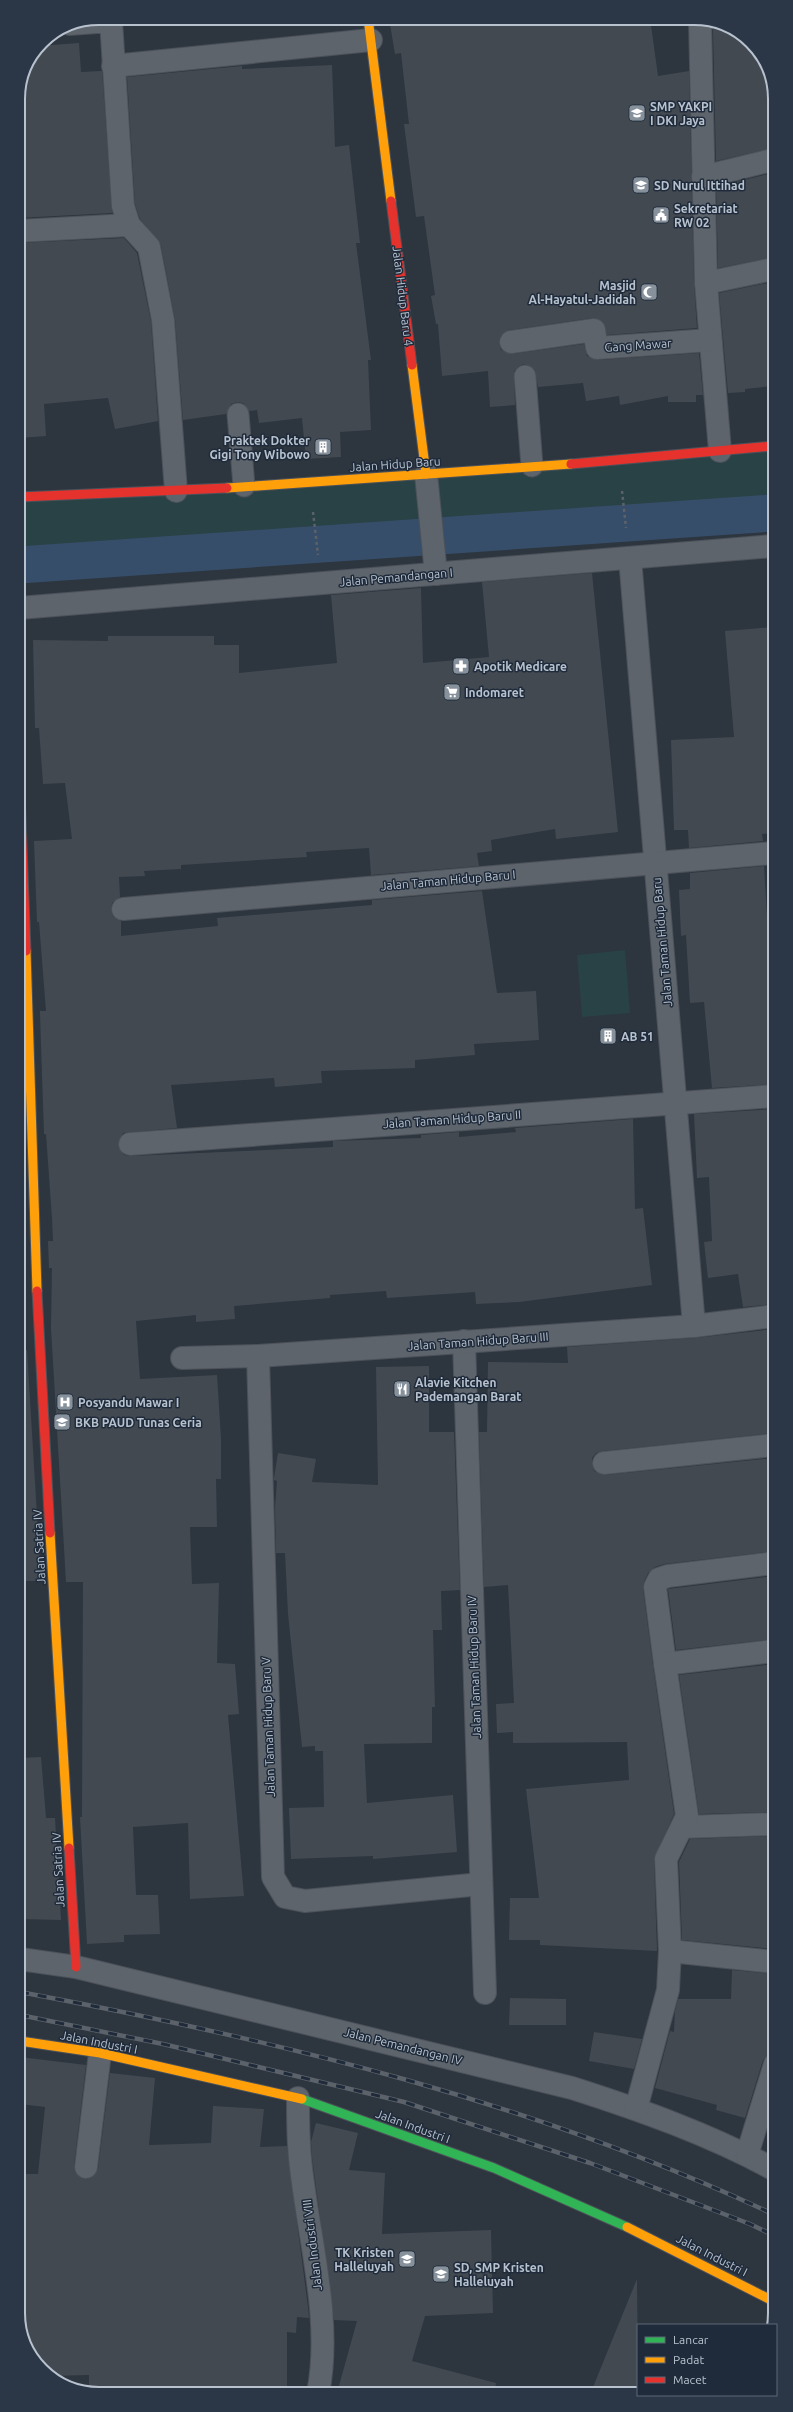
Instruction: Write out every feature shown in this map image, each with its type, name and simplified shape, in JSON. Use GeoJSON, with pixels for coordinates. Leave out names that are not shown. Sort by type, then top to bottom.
{"type":"FeatureCollection","features":[{"type":"Feature","properties":{"kind":"street"},"geometry":{"type":"LineString","coordinates":[[111,25],[123,206],[129,225],[148,247],[163,320],[176,491]]}},
{"type":"Feature","properties":{"kind":"street","name":"Jalan Hidup Baru 4"},"geometry":{"type":"LineString","coordinates":[[369,25],[426,474],[434,563]]}},
{"type":"Feature","properties":{"kind":"street"},"geometry":{"type":"LineString","coordinates":[[700,25],[702,177],[706,283],[720,451]]}},
{"type":"Feature","properties":{"kind":"street"},"geometry":{"type":"LineString","coordinates":[[113,66],[371,40]]}},
{"type":"Feature","properties":{"kind":"street"},"geometry":{"type":"LineString","coordinates":[[702,177],[768,161]]}},
{"type":"Feature","properties":{"kind":"street"},"geometry":{"type":"LineString","coordinates":[[25,231],[129,225]]}},
{"type":"Feature","properties":{"kind":"street"},"geometry":{"type":"LineString","coordinates":[[706,283],[768,270]]}},
{"type":"Feature","properties":{"kind":"street","name":"Gang Mawar"},"geometry":{"type":"LineString","coordinates":[[511,342],[594,330],[597,348],[710,340]]}},
{"type":"Feature","properties":{"kind":"street","name":"Jalan Hidup Baru"},"geometry":{"type":"LineString","coordinates":[[25,497],[176,491],[620,461],[768,446]]}},
{"type":"Feature","properties":{"kind":"street","name":"Jalan Pemandangan I"},"geometry":{"type":"LineString","coordinates":[[25,607],[434,563],[630,558],[768,546]]}},
{"type":"Feature","properties":{"kind":"street","name":"Jalan Taman Hidup Baru"},"geometry":{"type":"LineString","coordinates":[[630,558],[694,1326]]}},
{"type":"Feature","properties":{"kind":"street","name":"Jalan Taman Hidup Baru I"},"geometry":{"type":"LineString","coordinates":[[123,909],[768,853]]}},
{"type":"Feature","properties":{"kind":"street","name":"Jalan Satria IV"},"geometry":{"type":"LineString","coordinates":[[25,937],[39,1337],[76,1967]]}},
{"type":"Feature","properties":{"kind":"street","name":"Jalan Taman Hidup Baru II"},"geometry":{"type":"LineString","coordinates":[[130,1144],[675,1102],[768,1096]]}},
{"type":"Feature","properties":{"kind":"street","name":"Jalan Taman Hidup Baru III"},"geometry":{"type":"LineString","coordinates":[[182,1358],[258,1356],[694,1326],[768,1317]]}},
{"type":"Feature","properties":{"kind":"street","name":"Jalan Taman Hidup Baru IV"},"geometry":{"type":"LineString","coordinates":[[464,1342],[485,1993]]}},
{"type":"Feature","properties":{"kind":"street","name":"Jalan Taman Hidup Baru V"},"geometry":{"type":"LineString","coordinates":[[258,1356],[272,1877],[285,1897],[305,1901],[481,1884]]}},
{"type":"Feature","properties":{"kind":"street"},"geometry":{"type":"LineString","coordinates":[[604,1463],[768,1446]]}},
{"type":"Feature","properties":{"kind":"street"},"geometry":{"type":"LineString","coordinates":[[636,2109],[668,1990],[670,1951],[666,1859],[683,1827],[687,1816],[655,1587],[659,1579],[668,1576],[768,1564]]}},
{"type":"Feature","properties":{"kind":"street"},"geometry":{"type":"LineString","coordinates":[[665,1664],[768,1652]]}},
{"type":"Feature","properties":{"kind":"street"},"geometry":{"type":"LineString","coordinates":[[683,1827],[768,1824]]}},
{"type":"Feature","properties":{"kind":"street"},"geometry":{"type":"LineString","coordinates":[[670,1951],[768,1961]]}},
{"type":"Feature","properties":{"kind":"street","name":"Jalan Pemandangan IV"},"geometry":{"type":"LineString","coordinates":[[25,1960],[76,1967],[533,2078],[636,2109],[747,2155],[768,2166]]}},
{"type":"Feature","properties":{"kind":"street","name":"Jalan Industri I"},"geometry":{"type":"LineString","coordinates":[[25,2042],[100,2053],[298,2098],[494,2168],[650,2237],[768,2298]]}},
{"type":"Feature","properties":{"kind":"street"},"geometry":{"type":"LineString","coordinates":[[86,2167],[100,2053]]}},
{"type":"Feature","properties":{"kind":"street"},"geometry":{"type":"LineString","coordinates":[[747,2155],[768,2087]]}},
{"type":"Feature","properties":{"kind":"street","name":"Jalan Industri VIII"},"geometry":{"type":"LineString","coordinates":[[298,2098],[300,2158],[320,2316],[322,2372],[319,2387]]}},
{"type":"Feature","properties":{"kind":"lane"},"geometry":{"type":"LineString","coordinates":[[524,376],[532,466]]}},
{"type":"Feature","properties":{"kind":"lane"},"geometry":{"type":"LineString","coordinates":[[238,414],[244,486]]}},
{"type":"Feature","properties":{"kind":"path"},"geometry":{"type":"LineString","coordinates":[[621,487],[626,530]]}},
{"type":"Feature","properties":{"kind":"path"},"geometry":{"type":"LineString","coordinates":[[312,507],[318,550]]}},
{"type":"Feature","properties":{"kind":"green space"},"geometry":{"type":"Polygon","coordinates":[[[768,447],[768,511],[624,524],[25,565],[25,496],[768,447]]]}},
{"type":"Feature","properties":{"kind":"green space"},"geometry":{"type":"Polygon","coordinates":[[[625,950],[630,1013],[582,1017],[577,955],[625,950]]]}},
{"type":"Feature","properties":{"kind":"building"},"geometry":{"type":"Polygon","coordinates":[[[390,25],[651,25],[658,76],[689,71],[694,283],[697,328],[607,335],[603,322],[592,318],[509,330],[500,337],[499,343],[501,350],[512,354],[584,344],[587,356],[598,360],[699,353],[703,395],[696,395],[696,402],[668,402],[668,396],[620,405],[619,396],[586,401],[583,383],[538,387],[535,370],[524,364],[519,366],[514,371],[515,405],[490,407],[488,371],[442,376],[438,324],[436,324],[431,296],[435,295],[424,216],[416,217],[404,124],[409,124],[401,53],[395,54],[390,25]]]}},
{"type":"Feature","properties":{"kind":"building"},"geometry":{"type":"Polygon","coordinates":[[[714,28],[727,33],[743,43],[750,50],[764,75],[768,99],[768,149],[716,161],[713,30],[714,28]]]}},
{"type":"Feature","properties":{"kind":"building"},"geometry":{"type":"Polygon","coordinates":[[[79,43],[81,72],[102,71],[112,213],[25,218],[26,85],[35,62],[43,50],[48,45],[79,43]]]}},
{"type":"Feature","properties":{"kind":"building"},"geometry":{"type":"Polygon","coordinates":[[[332,65],[335,147],[349,145],[360,243],[356,243],[371,360],[368,360],[371,430],[340,432],[341,457],[306,459],[302,418],[259,423],[257,410],[249,411],[243,403],[237,402],[231,404],[226,414],[183,420],[175,319],[161,245],[140,219],[135,204],[127,77],[242,66],[242,69],[332,65]]]}},
{"type":"Feature","properties":{"kind":"building"},"geometry":{"type":"Polygon","coordinates":[[[768,174],[768,258],[718,268],[716,187],[768,174]]]}},
{"type":"Feature","properties":{"kind":"building"},"geometry":{"type":"Polygon","coordinates":[[[124,238],[137,253],[151,322],[158,421],[115,429],[108,398],[44,404],[46,436],[25,438],[25,243],[124,238]]]}},
{"type":"Feature","properties":{"kind":"building"},"geometry":{"type":"Polygon","coordinates":[[[768,283],[768,386],[745,389],[745,392],[728,393],[719,293],[768,283]]]}},
{"type":"Feature","properties":{"kind":"building"},"geometry":{"type":"Polygon","coordinates":[[[592,573],[618,832],[556,839],[555,829],[491,840],[492,851],[477,853],[479,866],[371,875],[369,848],[306,852],[307,857],[181,865],[181,869],[144,871],[145,876],[119,877],[120,897],[112,903],[111,910],[113,916],[121,921],[121,936],[218,926],[217,918],[372,905],[372,900],[482,891],[497,993],[536,991],[539,1040],[474,1044],[475,1055],[415,1060],[415,1068],[321,1071],[322,1083],[275,1087],[274,1078],[171,1085],[177,1128],[123,1133],[118,1145],[124,1155],[131,1156],[333,1147],[333,1141],[421,1138],[421,1135],[459,1132],[459,1137],[516,1132],[515,1128],[633,1119],[635,1209],[643,1208],[652,1285],[519,1302],[476,1304],[475,1292],[387,1298],[386,1291],[330,1295],[330,1298],[234,1306],[235,1319],[196,1322],[196,1315],[136,1321],[140,1379],[217,1375],[221,1439],[221,1479],[216,1479],[217,1527],[190,1527],[192,1584],[219,1583],[217,1663],[235,1664],[239,1714],[228,1715],[244,1896],[190,1899],[188,1823],[133,1827],[136,1895],[158,1895],[160,1934],[124,1935],[124,1942],[87,1944],[80,1817],[82,1817],[83,1582],[66,1582],[51,1328],[52,1268],[49,1268],[48,1241],[53,1241],[52,1218],[46,1134],[44,1134],[40,1011],[46,1011],[39,922],[37,922],[34,841],[72,839],[65,783],[43,784],[39,728],[35,728],[33,640],[108,641],[108,636],[214,636],[214,645],[239,645],[239,673],[337,663],[331,595],[421,588],[423,663],[489,657],[482,582],[592,573]]]}},
{"type":"Feature","properties":{"kind":"building"},"geometry":{"type":"Polygon","coordinates":[[[768,627],[768,833],[762,834],[763,841],[689,848],[688,830],[674,830],[671,740],[734,737],[725,631],[768,627]]]}},
{"type":"Feature","properties":{"kind":"building"},"geometry":{"type":"Polygon","coordinates":[[[764,866],[768,932],[768,1084],[712,1088],[704,1002],[690,1003],[686,935],[681,936],[679,890],[690,889],[690,873],[764,866]]]}},
{"type":"Feature","properties":{"kind":"building"},"geometry":{"type":"Polygon","coordinates":[[[768,1109],[768,1305],[743,1307],[738,1274],[708,1278],[704,1242],[712,1241],[709,1177],[697,1178],[694,1114],[768,1109]]]}},
{"type":"Feature","properties":{"kind":"building"},"geometry":{"type":"Polygon","coordinates":[[[768,1330],[768,1434],[603,1451],[596,1453],[592,1458],[594,1471],[605,1475],[768,1459],[768,1552],[664,1564],[655,1567],[648,1573],[644,1582],[643,1589],[674,1814],[654,1859],[657,1951],[540,1945],[540,1940],[509,1940],[510,1898],[539,1898],[526,1789],[629,1780],[627,1742],[513,1743],[513,1732],[497,1733],[496,1704],[514,1703],[508,1585],[484,1587],[479,1432],[487,1432],[488,1362],[568,1363],[567,1347],[695,1338],[768,1330]]]}},
{"type":"Feature","properties":{"kind":"building"},"geometry":{"type":"Polygon","coordinates":[[[25,1350],[27,1350],[41,1581],[25,1581],[25,1350]]]}},
{"type":"Feature","properties":{"kind":"building"},"geometry":{"type":"Polygon","coordinates":[[[429,1366],[429,1432],[454,1432],[460,1590],[441,1591],[442,1630],[433,1630],[435,1707],[432,1707],[432,1743],[364,1744],[367,1803],[453,1795],[457,1852],[373,1859],[373,1856],[291,1859],[289,1808],[324,1807],[323,1751],[315,1751],[315,1746],[302,1747],[288,1614],[285,1553],[276,1553],[275,1507],[277,1481],[274,1480],[274,1478],[278,1453],[316,1459],[312,1482],[378,1485],[376,1367],[429,1366]]]}},
{"type":"Feature","properties":{"kind":"building"},"geometry":{"type":"Polygon","coordinates":[[[768,1577],[768,1640],[676,1650],[668,1589],[768,1577]]]}},
{"type":"Feature","properties":{"kind":"building"},"geometry":{"type":"Polygon","coordinates":[[[768,1665],[768,1812],[699,1814],[679,1675],[768,1665]]]}},
{"type":"Feature","properties":{"kind":"building"},"geometry":{"type":"Polygon","coordinates":[[[41,1757],[46,1818],[55,1818],[61,1920],[25,1919],[25,1758],[41,1757]]]}},
{"type":"Feature","properties":{"kind":"building"},"geometry":{"type":"Polygon","coordinates":[[[768,1836],[768,1948],[682,1940],[679,1862],[690,1839],[768,1836]]]}},
{"type":"Feature","properties":{"kind":"building"},"geometry":{"type":"Polygon","coordinates":[[[732,1970],[768,1973],[768,2055],[763,2060],[745,2118],[716,2110],[717,2105],[655,2088],[670,2031],[674,2032],[675,2011],[678,1999],[731,1999],[732,1970]]]}},
{"type":"Feature","properties":{"kind":"building"},"geometry":{"type":"Polygon","coordinates":[[[510,1998],[566,1999],[566,2025],[509,2025],[510,1998]]]}},
{"type":"Feature","properties":{"kind":"building"},"geometry":{"type":"Polygon","coordinates":[[[594,2032],[642,2039],[634,2069],[589,2061],[594,2032]]]}},
{"type":"Feature","properties":{"kind":"building"},"geometry":{"type":"Polygon","coordinates":[[[25,2058],[86,2065],[74,2165],[75,2172],[84,2179],[91,2178],[98,2169],[110,2073],[155,2078],[149,2145],[211,2143],[213,2106],[264,2109],[260,2147],[287,2146],[309,2318],[297,2317],[296,2333],[287,2332],[287,2387],[89,2386],[89,2375],[60,2376],[50,2369],[40,2358],[28,2332],[25,2313],[25,2174],[38,2174],[45,2107],[25,2105],[25,2058]]]}},
{"type":"Feature","properties":{"kind":"building"},"geometry":{"type":"Polygon","coordinates":[[[316,2123],[358,2133],[349,2170],[385,2173],[382,2234],[491,2230],[493,2313],[425,2316],[412,2361],[496,2383],[496,2387],[339,2387],[357,2321],[334,2320],[311,2142],[316,2123]]]}},
{"type":"Feature","properties":{"kind":"building"},"geometry":{"type":"Polygon","coordinates":[[[637,2279],[637,2387],[593,2387],[637,2279]]]}},
{"type":"Feature","properties":{"kind":"waterway"},"geometry":{"type":"LineString","coordinates":[[25,565],[768,513]]}},
{"type":"Feature","properties":{"kind":"railway"},"geometry":{"type":"LineString","coordinates":[[25,1993],[213,2031],[310,2054],[405,2080],[500,2108],[593,2140],[685,2175],[768,2212]]}},
{"type":"Feature","properties":{"kind":"railway"},"geometry":{"type":"LineString","coordinates":[[25,2016],[163,2044],[404,2102],[590,2163],[750,2224],[768,2233]]}},
{"type":"Feature","properties":{"kind":"traffic: fast"},"geometry":{"type":"LineString","coordinates":[[302,2099],[494,2168],[627,2227]]}},
{"type":"Feature","properties":{"kind":"traffic: slow"},"geometry":{"type":"LineString","coordinates":[[369,25],[391,201]]}},
{"type":"Feature","properties":{"kind":"traffic: slow"},"geometry":{"type":"LineString","coordinates":[[412,365],[426,474]]}},
{"type":"Feature","properties":{"kind":"traffic: slow"},"geometry":{"type":"LineString","coordinates":[[227,488],[571,464]]}},
{"type":"Feature","properties":{"kind":"traffic: slow"},"geometry":{"type":"LineString","coordinates":[[26,951],[37,1291]]}},
{"type":"Feature","properties":{"kind":"traffic: slow"},"geometry":{"type":"LineString","coordinates":[[50,1533],[69,1848]]}},
{"type":"Feature","properties":{"kind":"traffic: slow"},"geometry":{"type":"LineString","coordinates":[[25,2042],[100,2053],[302,2099]]}},
{"type":"Feature","properties":{"kind":"traffic: slow"},"geometry":{"type":"LineString","coordinates":[[627,2227],[768,2298]]}},
{"type":"Feature","properties":{"kind":"traffic: jam"},"geometry":{"type":"LineString","coordinates":[[391,201],[412,365]]}},
{"type":"Feature","properties":{"kind":"traffic: jam"},"geometry":{"type":"LineString","coordinates":[[571,464],[768,446]]}},
{"type":"Feature","properties":{"kind":"traffic: jam"},"geometry":{"type":"LineString","coordinates":[[25,497],[227,488]]}},
{"type":"Feature","properties":{"kind":"traffic: jam"},"geometry":{"type":"LineString","coordinates":[[25,924],[26,951]]}},
{"type":"Feature","properties":{"kind":"traffic: jam"},"geometry":{"type":"LineString","coordinates":[[37,1291],[50,1533]]}},
{"type":"Feature","properties":{"kind":"traffic: jam"},"geometry":{"type":"LineString","coordinates":[[69,1848],[76,1967]]}},
{"type":"Feature","properties":{"kind":"place","name":"SMP YAKPI I DKI Jaya"},"geometry":{"type":"Point","coordinates":[637,113]}},
{"type":"Feature","properties":{"kind":"place","name":"SD Nurul Ittihad"},"geometry":{"type":"Point","coordinates":[641,185]}},
{"type":"Feature","properties":{"kind":"place","name":"Sekretariat RW 02"},"geometry":{"type":"Point","coordinates":[661,215]}},
{"type":"Feature","properties":{"kind":"place","name":"Masjid Al-Hayatul-Jadidah"},"geometry":{"type":"Point","coordinates":[649,292]}},
{"type":"Feature","properties":{"kind":"place","name":"Praktek Dokter Gigi Tony Wibowo"},"geometry":{"type":"Point","coordinates":[323,447]}},
{"type":"Feature","properties":{"kind":"place","name":"Apotik Medicare"},"geometry":{"type":"Point","coordinates":[461,666]}},
{"type":"Feature","properties":{"kind":"place","name":"Indomaret"},"geometry":{"type":"Point","coordinates":[452,692]}},
{"type":"Feature","properties":{"kind":"place","name":"AB 51"},"geometry":{"type":"Point","coordinates":[608,1036]}},
{"type":"Feature","properties":{"kind":"place","name":"Alavie Kitchen Pademangan Barat"},"geometry":{"type":"Point","coordinates":[402,1389]}},
{"type":"Feature","properties":{"kind":"place","name":"Posyandu Mawar I"},"geometry":{"type":"Point","coordinates":[65,1402]}},
{"type":"Feature","properties":{"kind":"place","name":"BKB PAUD Tunas Ceria"},"geometry":{"type":"Point","coordinates":[62,1422]}},
{"type":"Feature","properties":{"kind":"place","name":"TK Kristen Halleluyah"},"geometry":{"type":"Point","coordinates":[407,2259]}},
{"type":"Feature","properties":{"kind":"place","name":"SD, SMP Kristen Halleluyah"},"geometry":{"type":"Point","coordinates":[441,2274]}}]}
